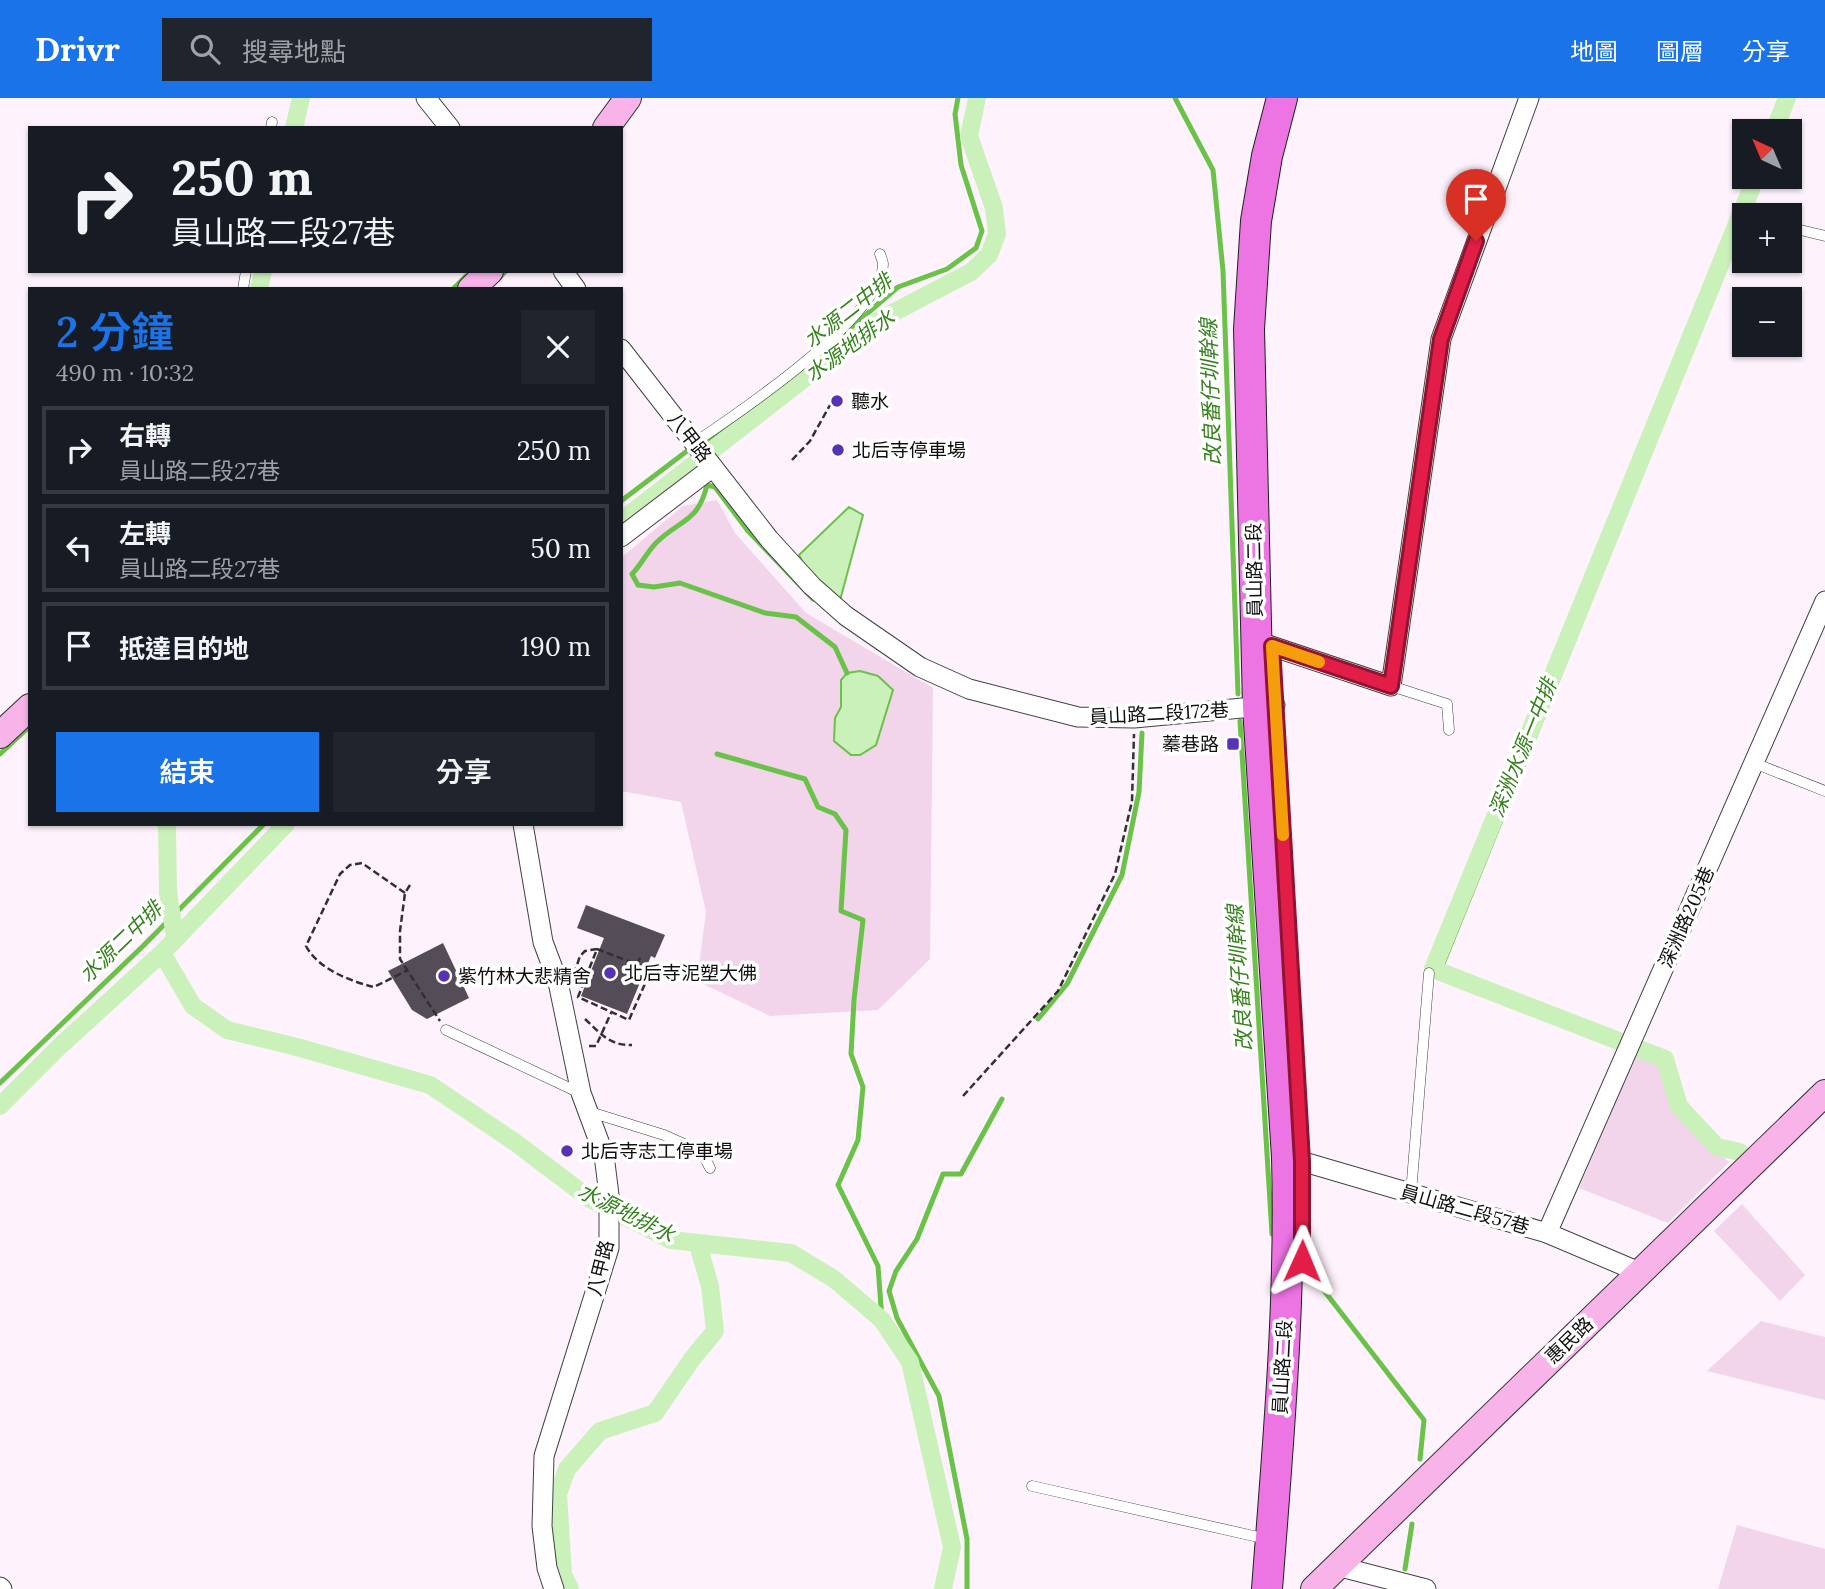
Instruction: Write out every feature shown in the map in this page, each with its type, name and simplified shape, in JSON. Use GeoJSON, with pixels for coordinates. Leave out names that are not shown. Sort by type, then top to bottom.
{"type":"FeatureCollection","features":[{"type":"Feature","properties":{"kind":"main road","name":"員山路二段"},"geometry":{"type":"LineString","coordinates":[[1279,1589],[1293,1442],[1300,1327],[1294,1159],[1266,706],[1249,329],[1256,221],[1267,156],[1282,98]]}},
{"type":"Feature","properties":{"kind":"main road","name":"員山路二段"},"geometry":{"type":"LineString","coordinates":[[1264,643],[1269,243],[1281,167],[1298,98]]}},
{"type":"Feature","properties":{"kind":"main road","name":"員山路二段"},"geometry":{"type":"LineString","coordinates":[[1267,1589],[1282,1390],[1294,1159]]}},
{"type":"Feature","properties":{"kind":"street"},"geometry":{"type":"LineString","coordinates":[[426,98],[448,126]]}},
{"type":"Feature","properties":{"kind":"street"},"geometry":{"type":"LineString","coordinates":[[607,126],[628,98]]}},
{"type":"Feature","properties":{"kind":"street"},"geometry":{"type":"LineString","coordinates":[[1264,643],[1391,686],[1441,339],[1529,98]]}},
{"type":"Feature","properties":{"kind":"street"},"geometry":{"type":"LineString","coordinates":[[473,287],[488,273]]}},
{"type":"Feature","properties":{"kind":"street","name":"八甲路"},"geometry":{"type":"LineString","coordinates":[[623,352],[705,456],[623,535]]}},
{"type":"Feature","properties":{"kind":"street","name":"員山路二段172巷"},"geometry":{"type":"LineString","coordinates":[[705,456],[769,539],[811,586],[846,616],[920,667],[970,689],[1078,717],[1135,718],[1266,706]]}},
{"type":"Feature","properties":{"kind":"street","name":"深洲路205巷"},"geometry":{"type":"LineString","coordinates":[[1547,1233],[1825,601]]}},
{"type":"Feature","properties":{"kind":"street"},"geometry":{"type":"LineString","coordinates":[[0,735],[28,709]]}},
{"type":"Feature","properties":{"kind":"street","name":"八甲路"},"geometry":{"type":"LineString","coordinates":[[523,826],[543,942],[558,982],[584,1102],[604,1155],[609,1195],[609,1248],[544,1456],[542,1526],[547,1568],[554,1589]]}},
{"type":"Feature","properties":{"kind":"street","name":"惠民路"},"geometry":{"type":"LineString","coordinates":[[1314,1589],[1825,1093]]}},
{"type":"Feature","properties":{"kind":"street","name":"員山路二段57巷"},"geometry":{"type":"LineString","coordinates":[[1294,1159],[1547,1233],[1639,1272]]}},
{"type":"Feature","properties":{"kind":"street"},"geometry":{"type":"LineString","coordinates":[[1337,1566],[1426,1589]]}},
{"type":"Feature","properties":{"kind":"lane"},"geometry":{"type":"LineString","coordinates":[[1802,230],[1825,236]]}},
{"type":"Feature","properties":{"kind":"lane"},"geometry":{"type":"LineString","coordinates":[[705,456],[747,408],[798,369],[846,323],[873,292],[883,265],[880,254]]}},
{"type":"Feature","properties":{"kind":"lane"},"geometry":{"type":"LineString","coordinates":[[1391,686],[1447,704],[1449,730]]}},
{"type":"Feature","properties":{"kind":"lane"},"geometry":{"type":"LineString","coordinates":[[1754,763],[1825,791]]}},
{"type":"Feature","properties":{"kind":"lane"},"geometry":{"type":"LineString","coordinates":[[1411,1193],[1429,974]]}},
{"type":"Feature","properties":{"kind":"lane"},"geometry":{"type":"LineString","coordinates":[[446,1030],[584,1102],[702,1152],[710,1168]]}},
{"type":"Feature","properties":{"kind":"lane"},"geometry":{"type":"LineString","coordinates":[[1032,1486],[1271,1540]]}},
{"type":"Feature","properties":{"kind":"path"},"geometry":{"type":"LineString","coordinates":[[792,460],[810,441],[830,405]]}},
{"type":"Feature","properties":{"kind":"path"},"geometry":{"type":"LineString","coordinates":[[963,1096],[1058,990],[1115,874],[1132,801],[1135,718]]}},
{"type":"Feature","properties":{"kind":"path"},"geometry":{"type":"LineString","coordinates":[[405,893],[362,863],[350,865],[340,874],[306,946],[312,958],[362,984],[374,986],[408,970]]}},
{"type":"Feature","properties":{"kind":"path"},"geometry":{"type":"LineString","coordinates":[[410,885],[405,893],[400,931],[400,959],[446,1030]]}},
{"type":"Feature","properties":{"kind":"path"},"geometry":{"type":"LineString","coordinates":[[573,977],[580,956],[585,951],[597,949],[650,970],[629,1020],[578,997],[597,949]]}},
{"type":"Feature","properties":{"kind":"path"},"geometry":{"type":"LineString","coordinates":[[637,964],[641,956]]}},
{"type":"Feature","properties":{"kind":"path"},"geometry":{"type":"LineString","coordinates":[[573,993],[578,1006]]}},
{"type":"Feature","properties":{"kind":"path"},"geometry":{"type":"LineString","coordinates":[[572,1049],[596,1045],[611,1013]]}},
{"type":"Feature","properties":{"kind":"path"},"geometry":{"type":"LineString","coordinates":[[584,1018],[619,1046],[632,1045]]}},
{"type":"Feature","properties":{"kind":"shaded area"},"geometry":{"type":"Polygon","coordinates":[[[717,500],[735,533],[806,613],[933,688],[930,959],[878,1010],[770,1016],[697,981],[706,912],[681,802],[623,791],[623,556],[683,506],[717,500]]]}},
{"type":"Feature","properties":{"kind":"shaded area"},"geometry":{"type":"Polygon","coordinates":[[[849,507],[863,515],[839,604],[807,571],[799,555],[849,507]]]}},
{"type":"Feature","properties":{"kind":"shaded area"},"geometry":{"type":"Polygon","coordinates":[[[860,671],[878,676],[893,690],[876,745],[860,755],[851,755],[834,741],[835,718],[841,707],[841,680],[847,673],[860,671]]]}},
{"type":"Feature","properties":{"kind":"shaded area"},"geometry":{"type":"Polygon","coordinates":[[[1637,1052],[1666,1062],[1680,1116],[1695,1134],[1729,1162],[1668,1223],[1579,1188],[1637,1052]]]}},
{"type":"Feature","properties":{"kind":"shaded area"},"geometry":{"type":"Polygon","coordinates":[[[1742,1204],[1805,1275],[1780,1301],[1714,1231],[1742,1204]]]}},
{"type":"Feature","properties":{"kind":"shaded area"},"geometry":{"type":"Polygon","coordinates":[[[1761,1321],[1825,1337],[1825,1400],[1707,1371],[1761,1321]]]}},
{"type":"Feature","properties":{"kind":"shaded area"},"geometry":{"type":"Polygon","coordinates":[[[1737,1525],[1825,1549],[1825,1589],[1718,1589],[1737,1525]]]}},
{"type":"Feature","properties":{"kind":"building"},"geometry":{"type":"Polygon","coordinates":[[[586,905],[665,935],[655,958],[651,956],[627,1014],[581,996],[604,938],[577,928],[586,905]]]}},
{"type":"Feature","properties":{"kind":"building"},"geometry":{"type":"Polygon","coordinates":[[[443,943],[469,998],[427,1019],[412,1010],[388,971],[443,943]]]}},
{"type":"Feature","properties":{"kind":"waterway","name":"水源地排水"},"geometry":{"type":"LineString","coordinates":[[294,126],[301,98]]}},
{"type":"Feature","properties":{"kind":"waterway","name":"水源二中排"},"geometry":{"type":"LineString","coordinates":[[833,343],[898,287],[947,269],[976,248],[982,231],[961,165],[955,114],[958,98]]}},
{"type":"Feature","properties":{"kind":"waterway","name":"水源地排水"},"geometry":{"type":"LineString","coordinates":[[623,519],[881,319],[971,272],[989,255],[997,234],[994,208],[969,136],[977,98]]}},
{"type":"Feature","properties":{"kind":"waterway","name":"改良番仔圳幹線"},"geometry":{"type":"LineString","coordinates":[[1175,98],[1213,170],[1223,271],[1238,694]]}},
{"type":"Feature","properties":{"kind":"waterway","name":"深洲水源一中排"},"geometry":{"type":"LineString","coordinates":[[1779,119],[1787,98]]}},
{"type":"Feature","properties":{"kind":"waterway"},"geometry":{"type":"LineString","coordinates":[[1785,119],[1793,98]]}},
{"type":"Feature","properties":{"kind":"waterway","name":"深洲水源一中排"},"geometry":{"type":"LineString","coordinates":[[1740,1152],[1717,1147],[1679,1106],[1665,1059],[1433,969],[1751,189]]}},
{"type":"Feature","properties":{"kind":"waterway"},"geometry":{"type":"LineString","coordinates":[[1751,203],[1756,189]]}},
{"type":"Feature","properties":{"kind":"waterway"},"geometry":{"type":"LineString","coordinates":[[1442,966],[1732,249]]}},
{"type":"Feature","properties":{"kind":"waterway","name":"水源地排水"},"geometry":{"type":"LineString","coordinates":[[259,287],[263,273]]}},
{"type":"Feature","properties":{"kind":"waterway"},"geometry":{"type":"LineString","coordinates":[[498,279],[504,273]]}},
{"type":"Feature","properties":{"kind":"waterway"},"geometry":{"type":"LineString","coordinates":[[455,287],[466,276]]}},
{"type":"Feature","properties":{"kind":"waterway","name":"水源二中排"},"geometry":{"type":"LineString","coordinates":[[700,444],[720,435],[763,400]]}},
{"type":"Feature","properties":{"kind":"waterway","name":"水源二中排"},"geometry":{"type":"LineString","coordinates":[[623,499],[691,448]]}},
{"type":"Feature","properties":{"kind":"waterway"},"geometry":{"type":"LineString","coordinates":[[813,599],[748,531],[715,487],[707,485],[699,507],[656,543],[632,574],[638,585],[654,587],[680,583],[765,613],[796,617],[835,647],[847,673]]}},
{"type":"Feature","properties":{"kind":"waterway","name":"改良番仔圳幹線"},"geometry":{"type":"LineString","coordinates":[[1240,721],[1272,1234]]}},
{"type":"Feature","properties":{"kind":"waterway"},"geometry":{"type":"LineString","coordinates":[[0,754],[28,728]]}},
{"type":"Feature","properties":{"kind":"waterway"},"geometry":{"type":"LineString","coordinates":[[1038,1019],[1067,984],[1122,875],[1139,792],[1142,733]]}},
{"type":"Feature","properties":{"kind":"waterway"},"geometry":{"type":"LineString","coordinates":[[717,754],[805,779],[818,807],[835,814],[846,830],[841,911],[863,920],[851,1054],[863,1087],[858,1140],[838,1185],[878,1266],[882,1320]]}},
{"type":"Feature","properties":{"kind":"waterway","name":"水源地排水"},"geometry":{"type":"LineString","coordinates":[[167,826],[168,892],[175,937]]}},
{"type":"Feature","properties":{"kind":"waterway","name":"水源二中排"},"geometry":{"type":"LineString","coordinates":[[0,1083],[143,946],[262,826]]}},
{"type":"Feature","properties":{"kind":"waterway","name":"水源地排水"},"geometry":{"type":"LineString","coordinates":[[284,826],[162,953],[193,1006],[227,1030],[430,1085],[516,1143],[590,1199],[671,1240],[791,1253],[834,1279],[882,1320],[910,1362],[952,1547],[943,1589]]}},
{"type":"Feature","properties":{"kind":"waterway"},"geometry":{"type":"LineString","coordinates":[[0,1106],[60,1046],[162,953]]}},
{"type":"Feature","properties":{"kind":"waterway"},"geometry":{"type":"LineString","coordinates":[[967,1589],[967,1539],[939,1396],[897,1318],[889,1291],[896,1271],[917,1239],[943,1174],[961,1174],[1002,1099]]}},
{"type":"Feature","properties":{"kind":"waterway"},"geometry":{"type":"LineString","coordinates":[[570,1589],[563,1574],[558,1494],[567,1469],[600,1431],[655,1413],[715,1331],[710,1286],[698,1245]]}},
{"type":"Feature","properties":{"kind":"waterway","name":"改良番仔圳幹線"},"geometry":{"type":"LineString","coordinates":[[1322,1288],[1424,1420],[1420,1459]]}},
{"type":"Feature","properties":{"kind":"waterway","name":"改良番仔圳幹線"},"geometry":{"type":"LineString","coordinates":[[1405,1569],[1412,1524]]}},
{"type":"Feature","properties":{"kind":"waterway"},"geometry":{"type":"LineString","coordinates":[[552,1548],[563,1574]]}},
{"type":"Feature","properties":{"kind":"slow traffic"},"geometry":{"type":"LineString","coordinates":[[1283,835],[1272,646],[1319,662]]}},
{"type":"Feature","properties":{"kind":"place","name":"聽水"},"geometry":{"type":"Point","coordinates":[837,401]}},
{"type":"Feature","properties":{"kind":"place","name":"北后寺停車場"},"geometry":{"type":"Point","coordinates":[838,450]}},
{"type":"Feature","properties":{"kind":"place","name":"蓁巷路"},"geometry":{"type":"Point","coordinates":[1233,744]}},
{"type":"Feature","properties":{"kind":"place","name":"北后寺泥塑大佛"},"geometry":{"type":"Point","coordinates":[610,973]}},
{"type":"Feature","properties":{"kind":"place","name":"紫竹林大悲精舍"},"geometry":{"type":"Point","coordinates":[444,976]}},
{"type":"Feature","properties":{"kind":"place","name":"北后寺志工停車場"},"geometry":{"type":"Point","coordinates":[567,1151]}},
{"type":"Feature","properties":{"kind":"route"},"geometry":{"type":"LineString","coordinates":[[1302,1261],[1302,1161],[1272,646],[1391,686],[1441,339],[1476,241]]}}]}
